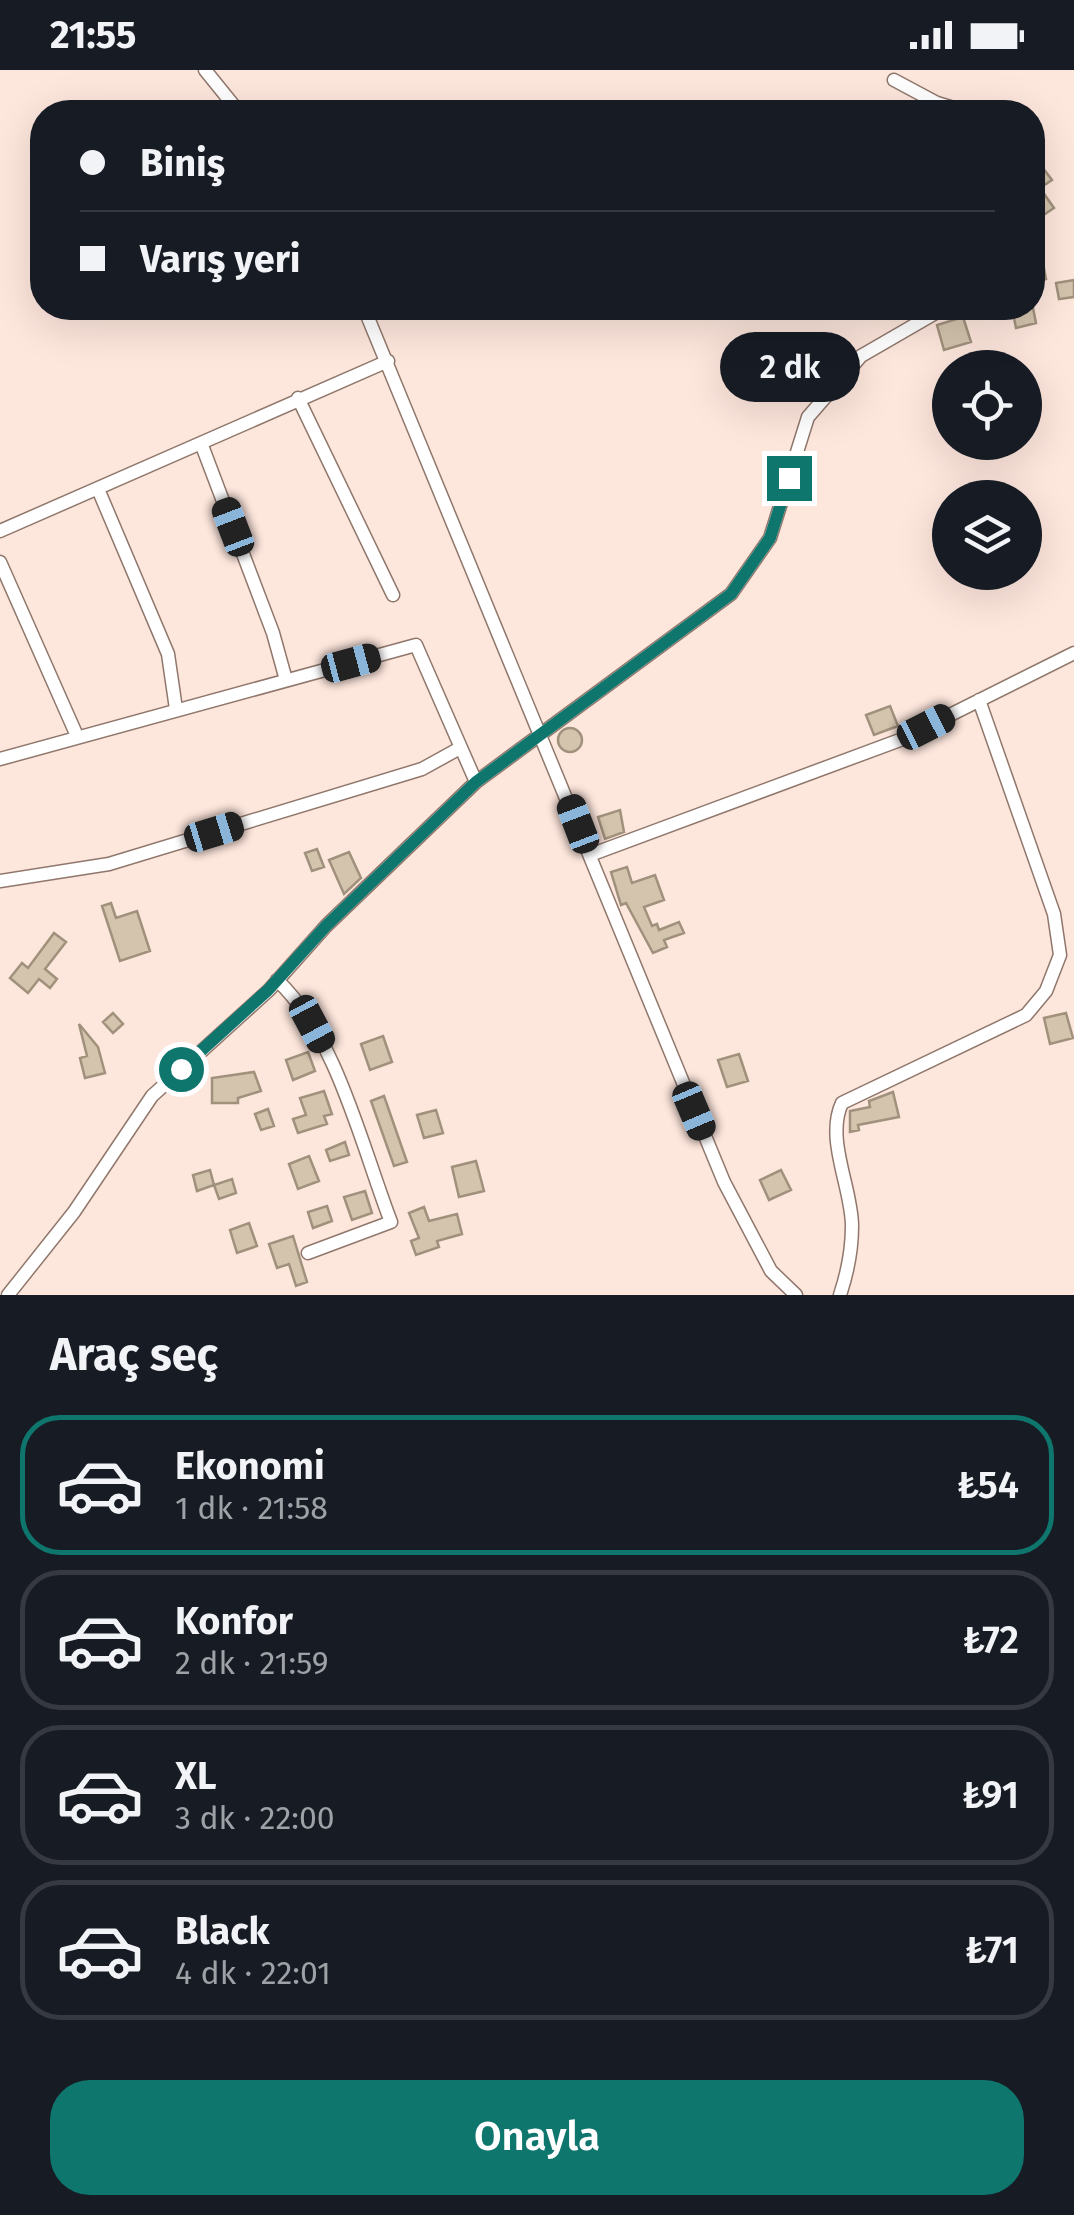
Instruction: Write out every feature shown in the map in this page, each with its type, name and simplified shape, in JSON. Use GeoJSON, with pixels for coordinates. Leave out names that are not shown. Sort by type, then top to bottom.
{"type":"FeatureCollection","features":[{"type":"Feature","properties":{"kind":"street"},"geometry":{"type":"LineString","coordinates":[[205,70],[229,100]]}},
{"type":"Feature","properties":{"kind":"street"},"geometry":{"type":"LineString","coordinates":[[894,80],[930,100]]}},
{"type":"Feature","properties":{"kind":"street"},"geometry":{"type":"LineString","coordinates":[[368,320],[724,1182],[771,1272],[796,1295]]}},
{"type":"Feature","properties":{"kind":"street"},"geometry":{"type":"LineString","coordinates":[[8,1295],[74,1212],[152,1096],[277,980],[326,926],[476,782],[731,594],[770,538],[808,417],[861,356],[923,320]]}},
{"type":"Feature","properties":{"kind":"street"},"geometry":{"type":"LineString","coordinates":[[0,531],[383,363]]}},
{"type":"Feature","properties":{"kind":"street"},"geometry":{"type":"LineString","coordinates":[[298,398],[392,595]]}},
{"type":"Feature","properties":{"kind":"street"},"geometry":{"type":"LineString","coordinates":[[201,443],[273,633],[286,680]]}},
{"type":"Feature","properties":{"kind":"street"},"geometry":{"type":"LineString","coordinates":[[98,489],[168,654],[176,709]]}},
{"type":"Feature","properties":{"kind":"street"},"geometry":{"type":"LineString","coordinates":[[0,562],[77,736]]}},
{"type":"Feature","properties":{"kind":"street"},"geometry":{"type":"LineString","coordinates":[[0,759],[416,645],[476,782]]}},
{"type":"Feature","properties":{"kind":"street"},"geometry":{"type":"LineString","coordinates":[[590,855],[900,740],[1074,653]]}},
{"type":"Feature","properties":{"kind":"street"},"geometry":{"type":"LineString","coordinates":[[840,1295],[852,1225],[838,1144],[837,1114],[842,1103],[1026,1014],[1046,990],[1060,955],[1054,914],[979,700]]}},
{"type":"Feature","properties":{"kind":"street"},"geometry":{"type":"LineString","coordinates":[[1,876],[109,864],[422,769],[460,748]]}},
{"type":"Feature","properties":{"kind":"street"},"geometry":{"type":"LineString","coordinates":[[277,980],[300,1002],[323,1045],[391,1222],[308,1252]]}},
{"type":"Feature","properties":{"kind":"building"},"geometry":{"type":"Polygon","coordinates":[[[1045,195],[1054,208],[1045,214],[1045,195]]]}},
{"type":"Feature","properties":{"kind":"building"},"geometry":{"type":"Polygon","coordinates":[[[1074,280],[1074,297],[1059,299],[1056,283],[1074,280]]]}},
{"type":"Feature","properties":{"kind":"building"},"geometry":{"type":"Polygon","coordinates":[[[964,320],[971,342],[944,350],[937,325],[964,320]]]}},
{"type":"Feature","properties":{"kind":"building"},"geometry":{"type":"Polygon","coordinates":[[[1014,320],[1035,320],[1036,323],[1016,328],[1014,320]]]}},
{"type":"Feature","properties":{"kind":"building"},"geometry":{"type":"Polygon","coordinates":[[[890,706],[898,726],[874,735],[866,715],[890,706]]]}},
{"type":"Feature","properties":{"kind":"building"},"geometry":{"type":"Polygon","coordinates":[[[570,728],[582,740],[570,752],[558,740],[570,728]]]}},
{"type":"Feature","properties":{"kind":"building"},"geometry":{"type":"Polygon","coordinates":[[[620,810],[624,832],[605,839],[598,817],[620,810]]]}},
{"type":"Feature","properties":{"kind":"building"},"geometry":{"type":"Polygon","coordinates":[[[317,849],[324,867],[312,871],[305,853],[317,849]]]}},
{"type":"Feature","properties":{"kind":"building"},"geometry":{"type":"Polygon","coordinates":[[[349,852],[361,878],[344,894],[329,860],[349,852]]]}},
{"type":"Feature","properties":{"kind":"building"},"geometry":{"type":"Polygon","coordinates":[[[627,867],[632,883],[655,875],[664,900],[644,907],[652,926],[657,924],[659,930],[679,922],[684,933],[664,940],[667,947],[653,953],[626,903],[621,905],[611,872],[627,867]]]}},
{"type":"Feature","properties":{"kind":"building"},"geometry":{"type":"Polygon","coordinates":[[[111,903],[116,918],[137,911],[150,951],[120,961],[102,906],[111,903]]]}},
{"type":"Feature","properties":{"kind":"building"},"geometry":{"type":"Polygon","coordinates":[[[54,933],[66,942],[45,969],[57,979],[50,988],[39,979],[28,993],[10,978],[22,963],[28,968],[54,933]]]}},
{"type":"Feature","properties":{"kind":"building"},"geometry":{"type":"Polygon","coordinates":[[[113,1013],[123,1024],[113,1033],[103,1022],[113,1013]]]}},
{"type":"Feature","properties":{"kind":"building"},"geometry":{"type":"Polygon","coordinates":[[[1066,1013],[1073,1038],[1050,1044],[1044,1018],[1066,1013]]]}},
{"type":"Feature","properties":{"kind":"building"},"geometry":{"type":"Polygon","coordinates":[[[79,1024],[98,1047],[105,1073],[85,1078],[80,1058],[87,1056],[79,1024]]]}},
{"type":"Feature","properties":{"kind":"building"},"geometry":{"type":"Polygon","coordinates":[[[383,1036],[392,1062],[370,1070],[361,1044],[383,1036]]]}},
{"type":"Feature","properties":{"kind":"building"},"geometry":{"type":"Polygon","coordinates":[[[308,1052],[315,1071],[293,1080],[286,1060],[308,1052]]]}},
{"type":"Feature","properties":{"kind":"building"},"geometry":{"type":"Polygon","coordinates":[[[739,1054],[748,1081],[727,1087],[718,1060],[739,1054]]]}},
{"type":"Feature","properties":{"kind":"building"},"geometry":{"type":"Polygon","coordinates":[[[254,1072],[261,1091],[238,1098],[238,1103],[212,1103],[212,1078],[254,1072]]]}},
{"type":"Feature","properties":{"kind":"building"},"geometry":{"type":"Polygon","coordinates":[[[324,1091],[332,1114],[324,1116],[327,1124],[298,1133],[293,1119],[306,1115],[300,1098],[324,1091]]]}},
{"type":"Feature","properties":{"kind":"building"},"geometry":{"type":"Polygon","coordinates":[[[893,1092],[899,1117],[858,1125],[859,1130],[850,1132],[850,1111],[870,1107],[869,1101],[893,1092]]]}},
{"type":"Feature","properties":{"kind":"building"},"geometry":{"type":"Polygon","coordinates":[[[384,1096],[407,1162],[394,1166],[371,1101],[384,1096]]]}},
{"type":"Feature","properties":{"kind":"building"},"geometry":{"type":"Polygon","coordinates":[[[268,1109],[274,1126],[261,1130],[255,1114],[268,1109]]]}},
{"type":"Feature","properties":{"kind":"building"},"geometry":{"type":"Polygon","coordinates":[[[436,1110],[443,1133],[424,1138],[417,1115],[436,1110]]]}},
{"type":"Feature","properties":{"kind":"building"},"geometry":{"type":"Polygon","coordinates":[[[345,1142],[349,1155],[330,1161],[326,1150],[345,1142]]]}},
{"type":"Feature","properties":{"kind":"building"},"geometry":{"type":"Polygon","coordinates":[[[309,1156],[319,1181],[298,1189],[289,1164],[309,1156]]]}},
{"type":"Feature","properties":{"kind":"building"},"geometry":{"type":"Polygon","coordinates":[[[476,1161],[484,1191],[459,1197],[452,1167],[476,1161]]]}},
{"type":"Feature","properties":{"kind":"building"},"geometry":{"type":"Polygon","coordinates":[[[210,1170],[214,1185],[197,1191],[193,1175],[210,1170]]]}},
{"type":"Feature","properties":{"kind":"building"},"geometry":{"type":"Polygon","coordinates":[[[781,1170],[791,1190],[769,1200],[760,1180],[781,1170]]]}},
{"type":"Feature","properties":{"kind":"building"},"geometry":{"type":"Polygon","coordinates":[[[232,1179],[236,1193],[219,1199],[214,1185],[232,1179]]]}},
{"type":"Feature","properties":{"kind":"building"},"geometry":{"type":"Polygon","coordinates":[[[365,1191],[372,1213],[352,1220],[344,1197],[365,1191]]]}},
{"type":"Feature","properties":{"kind":"building"},"geometry":{"type":"Polygon","coordinates":[[[327,1206],[332,1221],[313,1228],[308,1212],[327,1206]]]}},
{"type":"Feature","properties":{"kind":"building"},"geometry":{"type":"Polygon","coordinates":[[[424,1207],[429,1221],[457,1214],[462,1234],[437,1241],[439,1247],[416,1255],[411,1241],[419,1238],[409,1213],[424,1207]]]}},
{"type":"Feature","properties":{"kind":"building"},"geometry":{"type":"Polygon","coordinates":[[[249,1223],[257,1246],[237,1253],[230,1230],[249,1223]]]}},
{"type":"Feature","properties":{"kind":"building"},"geometry":{"type":"Polygon","coordinates":[[[293,1236],[307,1282],[296,1286],[289,1264],[277,1268],[269,1244],[293,1236]]]}},
{"type":"Feature","properties":{"kind":"route"},"geometry":{"type":"LineString","coordinates":[[181,1069],[268,990],[326,926],[476,782],[731,594],[770,538],[789,478]]}}]}
